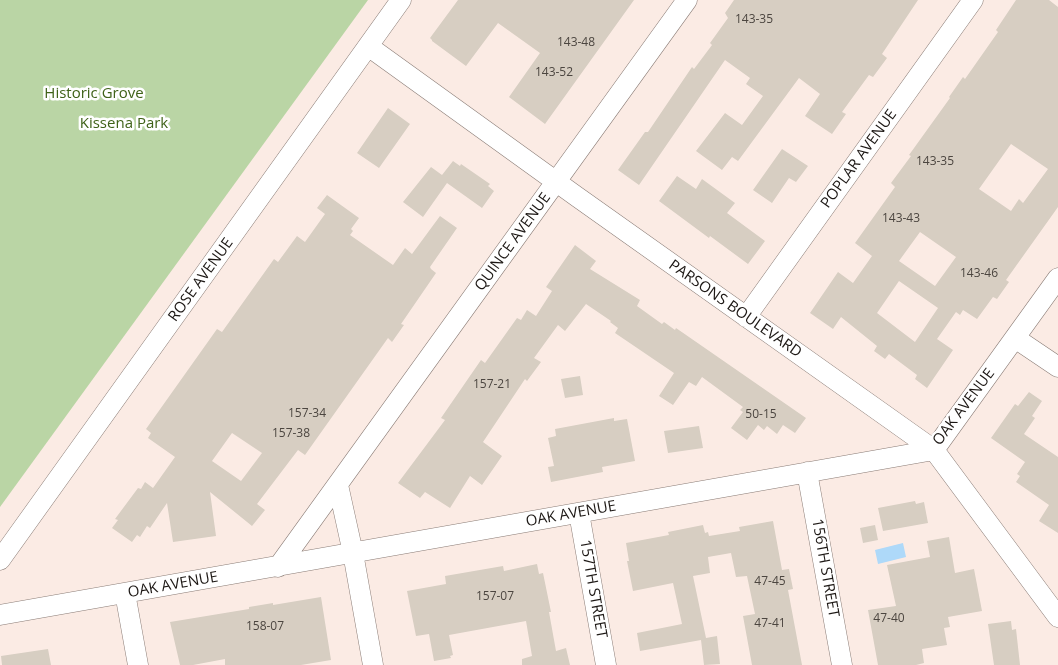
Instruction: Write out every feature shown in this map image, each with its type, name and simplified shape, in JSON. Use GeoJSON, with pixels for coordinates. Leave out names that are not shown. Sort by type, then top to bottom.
{"type":"FeatureCollection","features":[{"type":"Feature","properties":{"kind":"street","name":"ROSE AVENUE"},"geometry":{"type":"LineString","coordinates":[[0,560],[401,0]]}},
{"type":"Feature","properties":{"kind":"street","name":"QUINCE AVENUE"},"geometry":{"type":"LineString","coordinates":[[278,567],[687,0]]}},
{"type":"Feature","properties":{"kind":"street","name":"POPLAR AVENUE"},"geometry":{"type":"LineString","coordinates":[[746,317],[973,0]]}},
{"type":"Feature","properties":{"kind":"street","name":"PARSONS BOULEVARD"},"geometry":{"type":"LineString","coordinates":[[368,46],[934,450],[1058,617]]}},
{"type":"Feature","properties":{"kind":"street","name":"OAK AVENUE"},"geometry":{"type":"LineString","coordinates":[[0,615],[934,450],[1058,278]]}},
{"type":"Feature","properties":{"kind":"street"},"geometry":{"type":"LineString","coordinates":[[1015,338],[1058,367]]}},
{"type":"Feature","properties":{"kind":"street","name":"156TH STREET"},"geometry":{"type":"LineString","coordinates":[[807,472],[842,665]]}},
{"type":"Feature","properties":{"kind":"street"},"geometry":{"type":"LineString","coordinates":[[338,485],[353,553],[373,665]]}},
{"type":"Feature","properties":{"kind":"street","name":"157TH STREET"},"geometry":{"type":"LineString","coordinates":[[579,513],[606,665]]}},
{"type":"Feature","properties":{"kind":"street"},"geometry":{"type":"LineString","coordinates":[[125,593],[138,665]]}},
{"type":"Feature","properties":{"kind":"green space","name":"Kissena Park"},"geometry":{"type":"Polygon","coordinates":[[[0,0],[368,0],[0,507],[0,0]]]}},
{"type":"Feature","properties":{"kind":"water"},"geometry":{"type":"Polygon","coordinates":[[[903,543],[906,557],[878,564],[875,550],[903,543]]]}},
{"type":"Feature","properties":{"kind":"building"},"geometry":{"type":"Polygon","coordinates":[[[458,0],[634,0],[545,124],[509,97],[540,53],[498,23],[466,66],[432,41],[430,38],[458,0]]]}},
{"type":"Feature","properties":{"kind":"building"},"geometry":{"type":"Polygon","coordinates":[[[734,0],[918,0],[882,54],[887,58],[873,77],[869,75],[842,112],[846,114],[832,134],[805,116],[820,94],[799,78],[738,161],[732,157],[722,170],[696,151],[725,113],[742,125],[763,96],[746,84],[750,78],[725,60],[639,185],[618,170],[645,132],[648,132],[692,67],[694,69],[712,45],[710,43],[728,18],[725,13],[734,0]]]}},
{"type":"Feature","properties":{"kind":"building"},"geometry":{"type":"Polygon","coordinates":[[[1016,0],[1049,0],[1058,7],[1058,207],[1006,280],[1009,282],[997,299],[993,297],[977,319],[963,310],[960,315],[956,312],[937,339],[953,350],[927,388],[915,379],[917,375],[889,354],[885,359],[874,351],[877,346],[841,317],[833,329],[810,313],[838,272],[853,283],[872,256],[855,243],[895,187],[891,183],[911,156],[909,155],[963,77],[965,79],[998,32],[996,30],[1016,0]],[[1011,144],[979,189],[1011,211],[1019,199],[1023,203],[1048,169],[1011,144]],[[920,232],[899,261],[935,286],[956,257],[920,232]],[[899,281],[877,313],[915,342],[938,308],[899,281]]]}},
{"type":"Feature","properties":{"kind":"building"},"geometry":{"type":"Polygon","coordinates":[[[388,108],[410,124],[379,168],[357,153],[388,108]]]}},
{"type":"Feature","properties":{"kind":"building"},"geometry":{"type":"Polygon","coordinates":[[[782,149],[808,166],[796,182],[789,178],[772,203],[753,190],[782,149]]]}},
{"type":"Feature","properties":{"kind":"building"},"geometry":{"type":"Polygon","coordinates":[[[453,161],[460,166],[461,164],[490,184],[488,186],[494,191],[482,208],[447,183],[423,217],[403,202],[431,167],[442,175],[453,161]]]}},
{"type":"Feature","properties":{"kind":"building"},"geometry":{"type":"Polygon","coordinates":[[[677,176],[696,189],[702,179],[735,203],[727,213],[765,241],[748,264],[659,201],[677,176]]]}},
{"type":"Feature","properties":{"kind":"building"},"geometry":{"type":"Polygon","coordinates":[[[327,195],[359,218],[351,229],[353,231],[350,235],[393,265],[405,248],[412,254],[440,216],[457,228],[430,267],[436,273],[401,324],[404,325],[392,342],[388,338],[305,455],[298,450],[257,504],[265,510],[252,526],[210,492],[216,536],[173,542],[167,503],[150,528],[147,526],[140,537],[137,535],[132,542],[112,528],[118,520],[115,519],[138,488],[141,489],[145,482],[153,488],[175,457],[148,438],[151,433],[146,429],[217,329],[222,332],[274,259],[278,262],[297,236],[305,242],[325,214],[317,208],[327,195]],[[232,433],[212,461],[241,481],[262,453],[232,433]]]}},
{"type":"Feature","properties":{"kind":"building"},"geometry":{"type":"Polygon","coordinates":[[[575,245],[596,261],[590,269],[640,300],[637,306],[662,324],[664,322],[675,330],[676,328],[806,418],[795,433],[783,425],[777,434],[767,426],[764,430],[758,425],[747,440],[731,428],[743,412],[740,410],[743,407],[702,377],[696,386],[689,382],[673,405],[659,396],[674,373],[615,333],[618,328],[611,321],[586,304],[565,331],[558,325],[534,358],[541,362],[527,381],[525,379],[483,442],[502,456],[482,485],[470,476],[450,508],[425,492],[420,498],[398,483],[445,420],[441,418],[481,360],[485,363],[517,318],[521,320],[527,310],[536,316],[552,291],[546,287],[575,245]]]}},
{"type":"Feature","properties":{"kind":"building"},"geometry":{"type":"Polygon","coordinates":[[[580,376],[583,395],[565,398],[561,379],[580,376]]]}},
{"type":"Feature","properties":{"kind":"building"},"geometry":{"type":"Polygon","coordinates":[[[1029,392],[1042,401],[1032,416],[1035,418],[1024,434],[1058,457],[1058,533],[1039,521],[1049,505],[1016,482],[1020,476],[1017,474],[1025,462],[991,438],[1015,404],[1018,406],[1029,392]]]}},
{"type":"Feature","properties":{"kind":"building"},"geometry":{"type":"Polygon","coordinates":[[[614,418],[614,421],[627,419],[635,461],[602,467],[603,472],[551,482],[548,467],[554,466],[548,438],[556,436],[555,429],[614,418]]]}},
{"type":"Feature","properties":{"kind":"building"},"geometry":{"type":"Polygon","coordinates":[[[699,426],[703,448],[668,453],[664,431],[699,426]]]}},
{"type":"Feature","properties":{"kind":"building"},"geometry":{"type":"Polygon","coordinates":[[[915,501],[916,504],[924,502],[928,523],[883,531],[878,508],[915,501]]]}},
{"type":"Feature","properties":{"kind":"building"},"geometry":{"type":"Polygon","coordinates":[[[773,521],[782,570],[789,569],[793,589],[788,590],[802,665],[752,665],[743,616],[755,614],[747,576],[736,577],[731,553],[708,557],[710,573],[693,576],[706,638],[717,636],[720,664],[704,665],[701,640],[640,651],[637,633],[682,624],[673,583],[633,591],[627,561],[629,561],[626,543],[669,535],[668,532],[703,525],[705,533],[708,532],[709,536],[740,531],[739,527],[773,521]]]}},
{"type":"Feature","properties":{"kind":"building"},"geometry":{"type":"Polygon","coordinates":[[[875,525],[878,540],[863,543],[860,528],[875,525]]]}},
{"type":"Feature","properties":{"kind":"building"},"geometry":{"type":"Polygon","coordinates":[[[949,537],[955,573],[974,569],[982,611],[948,617],[950,627],[944,628],[947,645],[922,649],[924,663],[916,665],[878,665],[868,610],[896,606],[887,565],[930,557],[927,541],[949,537]]]}},
{"type":"Feature","properties":{"kind":"building"},"geometry":{"type":"Polygon","coordinates":[[[537,564],[539,574],[543,573],[556,651],[566,648],[570,665],[522,665],[522,659],[532,656],[526,621],[449,635],[453,655],[450,656],[451,658],[434,661],[429,634],[416,636],[407,591],[446,584],[445,576],[503,566],[504,571],[537,564]]]}},
{"type":"Feature","properties":{"kind":"building"},"geometry":{"type":"Polygon","coordinates":[[[321,597],[331,660],[301,665],[225,665],[225,659],[193,665],[180,665],[170,622],[249,609],[249,607],[273,603],[273,605],[321,597]]]}},
{"type":"Feature","properties":{"kind":"building"},"geometry":{"type":"Polygon","coordinates":[[[1011,621],[1012,630],[1016,629],[1020,665],[994,665],[988,624],[1011,621]]]}},
{"type":"Feature","properties":{"kind":"building"},"geometry":{"type":"Polygon","coordinates":[[[48,649],[51,665],[2,665],[1,656],[48,649]]]}},
{"type":"Feature","properties":{"kind":"park label","name":"Historic Grove"},"geometry":{"type":"Point","coordinates":[94,94]}}]}
